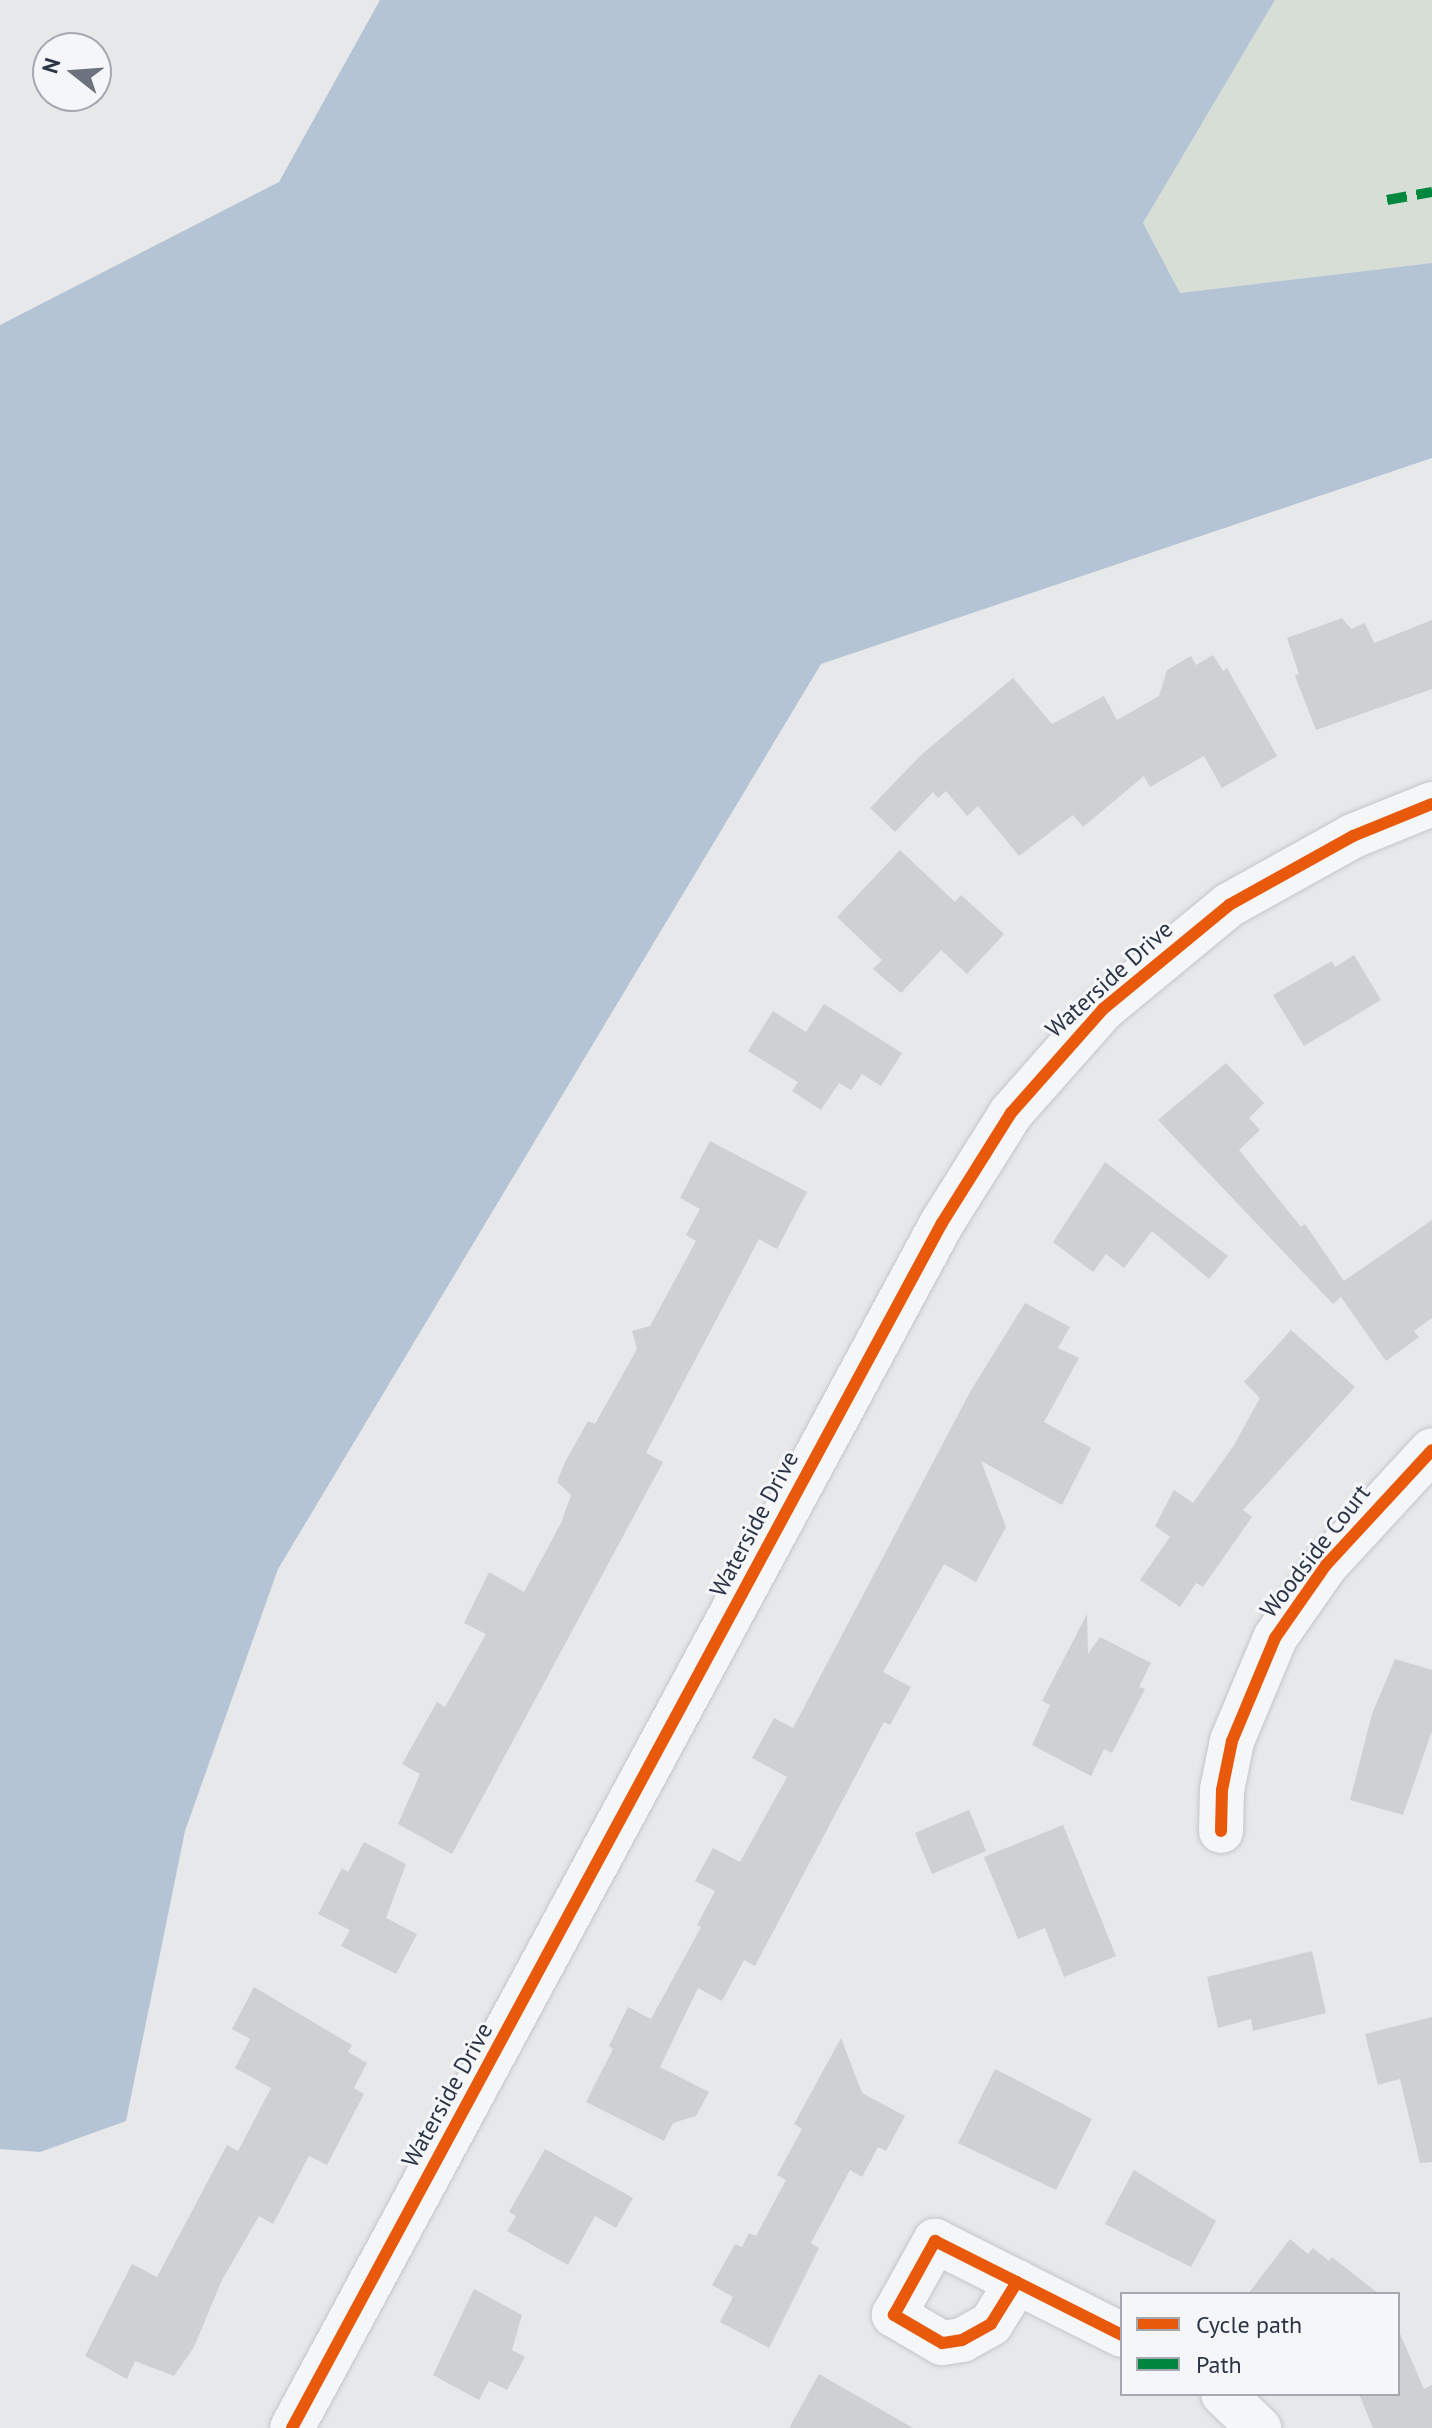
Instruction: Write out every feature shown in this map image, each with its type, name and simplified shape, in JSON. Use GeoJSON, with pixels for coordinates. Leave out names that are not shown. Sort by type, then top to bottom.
{"type":"FeatureCollection","features":[{"type":"Feature","properties":{"kind":"street","name":"Waterside Drive"},"geometry":{"type":"LineString","coordinates":[[292,2428],[900,1299],[1011,1113],[1103,1009],[1229,905],[1353,836],[1432,804]]}},
{"type":"Feature","properties":{"kind":"street","name":"Woodside Court"},"geometry":{"type":"LineString","coordinates":[[1221,1831],[1222,1790],[1232,1741],[1242,1707],[1275,1638],[1326,1565],[1432,1450]]}},
{"type":"Feature","properties":{"kind":"street"},"geometry":{"type":"LineString","coordinates":[[1017,2282],[1120,2334]]}},
{"type":"Feature","properties":{"kind":"street"},"geometry":{"type":"LineString","coordinates":[[1225,2396],[1259,2428]]}},
{"type":"Feature","properties":{"kind":"shaded area"},"geometry":{"type":"Polygon","coordinates":[[[1275,0],[1432,0],[1432,263],[1180,293],[1143,223],[1275,0]]]}},
{"type":"Feature","properties":{"kind":"water"},"geometry":{"type":"Polygon","coordinates":[[[380,0],[1275,0],[1143,223],[1180,293],[1432,263],[1432,458],[821,664],[278,1569],[185,1831],[126,2121],[40,2152],[0,2149],[0,325],[279,182],[380,0]]]}},
{"type":"Feature","properties":{"kind":"building"},"geometry":{"type":"Polygon","coordinates":[[[1342,618],[1351,629],[1365,623],[1374,643],[1432,620],[1432,689],[1316,730],[1295,676],[1299,674],[1287,638],[1342,618]]]}},
{"type":"Feature","properties":{"kind":"building"},"geometry":{"type":"Polygon","coordinates":[[[1213,655],[1223,671],[1227,668],[1277,756],[1222,788],[1204,756],[1150,787],[1144,776],[1083,827],[1073,815],[1019,856],[978,806],[967,816],[946,791],[938,798],[933,792],[895,832],[870,808],[921,755],[1013,678],[1052,724],[1104,696],[1117,720],[1159,696],[1167,670],[1191,656],[1196,665],[1213,655]]]}},
{"type":"Feature","properties":{"kind":"building"},"geometry":{"type":"Polygon","coordinates":[[[900,850],[955,902],[961,895],[1004,934],[967,974],[941,950],[901,993],[873,969],[882,960],[837,917],[900,850]]]}},
{"type":"Feature","properties":{"kind":"building"},"geometry":{"type":"Polygon","coordinates":[[[1354,955],[1381,1000],[1304,1046],[1273,995],[1332,961],[1335,967],[1354,955]]]}},
{"type":"Feature","properties":{"kind":"building"},"geometry":{"type":"Polygon","coordinates":[[[824,1004],[902,1053],[881,1086],[862,1074],[851,1090],[839,1083],[821,1110],[792,1091],[798,1082],[748,1051],[773,1011],[806,1032],[824,1004]]]}},
{"type":"Feature","properties":{"kind":"building"},"geometry":{"type":"Polygon","coordinates":[[[1226,1063],[1264,1103],[1249,1118],[1260,1130],[1239,1150],[1301,1227],[1305,1224],[1344,1281],[1432,1220],[1432,1318],[1414,1331],[1419,1337],[1386,1361],[1341,1297],[1333,1304],[1158,1120],[1226,1063]]]}},
{"type":"Feature","properties":{"kind":"building"},"geometry":{"type":"Polygon","coordinates":[[[710,1141],[807,1192],[777,1249],[759,1239],[646,1453],[663,1462],[452,1854],[398,1824],[420,1774],[402,1764],[437,1702],[445,1707],[486,1634],[464,1623],[489,1572],[524,1592],[561,1523],[571,1495],[557,1482],[565,1462],[588,1421],[595,1424],[637,1349],[632,1331],[650,1326],[696,1241],[686,1235],[700,1209],[680,1198],[710,1141]]]}},
{"type":"Feature","properties":{"kind":"building"},"geometry":{"type":"Polygon","coordinates":[[[1105,1162],[1228,1256],[1209,1279],[1152,1231],[1124,1268],[1106,1254],[1093,1272],[1053,1242],[1105,1162]]]}},
{"type":"Feature","properties":{"kind":"building"},"geometry":{"type":"Polygon","coordinates":[[[1025,1303],[1070,1327],[1058,1348],[1079,1358],[1044,1422],[1091,1448],[1062,1505],[981,1461],[1006,1527],[976,1582],[944,1564],[883,1672],[911,1687],[890,1725],[884,1722],[755,1966],[744,1960],[722,2001],[698,1988],[660,2067],[709,2092],[696,2116],[673,2123],[664,2141],[586,2102],[613,2049],[609,2046],[628,2007],[651,2019],[701,1927],[697,1925],[715,1891],[695,1881],[713,1848],[740,1862],[787,1777],[752,1758],[774,1718],[793,1728],[970,1392],[1025,1303]]]}},
{"type":"Feature","properties":{"kind":"building"},"geometry":{"type":"Polygon","coordinates":[[[1291,1330],[1355,1387],[1243,1510],[1252,1517],[1203,1587],[1196,1583],[1180,1607],[1140,1580],[1170,1537],[1155,1526],[1174,1490],[1193,1503],[1234,1445],[1260,1398],[1244,1382],[1291,1330]]]}},
{"type":"Feature","properties":{"kind":"building"},"geometry":{"type":"Polygon","coordinates":[[[1087,1614],[1088,1654],[1100,1637],[1151,1663],[1139,1687],[1145,1689],[1112,1753],[1104,1749],[1091,1776],[1032,1745],[1050,1705],[1042,1701],[1087,1614]]]}},
{"type":"Feature","properties":{"kind":"building"},"geometry":{"type":"Polygon","coordinates":[[[1395,1659],[1432,1670],[1432,1731],[1403,1815],[1350,1800],[1372,1714],[1395,1659]]]}},
{"type":"Feature","properties":{"kind":"building"},"geometry":{"type":"Polygon","coordinates":[[[969,1810],[986,1851],[932,1874],[915,1833],[969,1810]]]}},
{"type":"Feature","properties":{"kind":"building"},"geometry":{"type":"Polygon","coordinates":[[[1063,1825],[1116,1956],[1064,1977],[1045,1928],[1018,1939],[984,1857],[1063,1825]]]}},
{"type":"Feature","properties":{"kind":"building"},"geometry":{"type":"Polygon","coordinates":[[[364,1842],[406,1864],[386,1918],[417,1934],[396,1974],[341,1946],[350,1930],[318,1914],[342,1868],[348,1872],[364,1842]]]}},
{"type":"Feature","properties":{"kind":"building"},"geometry":{"type":"Polygon","coordinates":[[[1312,1951],[1326,2013],[1253,2031],[1251,2019],[1218,2028],[1207,1977],[1312,1951]]]}},
{"type":"Feature","properties":{"kind":"building"},"geometry":{"type":"Polygon","coordinates":[[[254,1987],[352,2045],[348,2052],[367,2063],[354,2088],[364,2094],[327,2165],[309,2156],[273,2224],[259,2216],[222,2280],[194,2347],[174,2376],[135,2361],[127,2379],[85,2356],[132,2264],[157,2277],[227,2145],[238,2151],[271,2088],[235,2068],[250,2039],[232,2029],[254,1987]]]}},
{"type":"Feature","properties":{"kind":"building"},"geometry":{"type":"Polygon","coordinates":[[[1432,2017],[1432,2162],[1420,2163],[1400,2079],[1378,2085],[1365,2034],[1432,2017]]]}},
{"type":"Feature","properties":{"kind":"building"},"geometry":{"type":"Polygon","coordinates":[[[841,2038],[862,2093],[905,2116],[886,2151],[878,2147],[862,2177],[850,2170],[811,2243],[819,2248],[769,2348],[720,2322],[733,2297],[712,2285],[735,2244],[742,2247],[749,2233],[756,2236],[786,2180],[777,2175],[802,2129],[794,2124],[841,2038]]]}},
{"type":"Feature","properties":{"kind":"building"},"geometry":{"type":"Polygon","coordinates":[[[995,2069],[1092,2119],[1056,2190],[958,2143],[995,2069]]]}},
{"type":"Feature","properties":{"kind":"building"},"geometry":{"type":"Polygon","coordinates":[[[545,2149],[633,2198],[616,2228],[595,2216],[568,2265],[507,2231],[516,2216],[509,2212],[545,2149]]]}},
{"type":"Feature","properties":{"kind":"building"},"geometry":{"type":"Polygon","coordinates":[[[1134,2170],[1216,2221],[1191,2267],[1105,2224],[1134,2170]]]}},
{"type":"Feature","properties":{"kind":"building"},"geometry":{"type":"Polygon","coordinates":[[[1290,2239],[1308,2254],[1313,2248],[1329,2261],[1332,2257],[1376,2292],[1250,2292],[1290,2239]]]}},
{"type":"Feature","properties":{"kind":"building"},"geometry":{"type":"Polygon","coordinates":[[[474,2289],[522,2315],[512,2350],[525,2357],[507,2390],[489,2381],[479,2400],[433,2375],[474,2289]]]}},
{"type":"Feature","properties":{"kind":"building"},"geometry":{"type":"Polygon","coordinates":[[[1400,2334],[1424,2389],[1432,2385],[1432,2428],[1373,2428],[1360,2396],[1400,2396],[1400,2334]]]}},
{"type":"Feature","properties":{"kind":"building"},"geometry":{"type":"Polygon","coordinates":[[[819,2374],[913,2428],[789,2428],[819,2374]]]}},
{"type":"Feature","properties":{"kind":"marked path"},"geometry":{"type":"LineString","coordinates":[[1387,200],[1432,192]]}},
{"type":"Feature","properties":{"kind":"cycle path"},"geometry":{"type":"LineString","coordinates":[[292,2428],[942,1223],[1011,1113],[1103,1009],[1229,905],[1353,836],[1432,804]]}},
{"type":"Feature","properties":{"kind":"cycle path"},"geometry":{"type":"LineString","coordinates":[[1221,1831],[1222,1790],[1232,1741],[1275,1638],[1326,1565],[1432,1450]]}},
{"type":"Feature","properties":{"kind":"cycle path"},"geometry":{"type":"LineString","coordinates":[[935,2241],[1017,2282],[991,2324],[962,2340],[942,2343],[894,2315],[935,2241]]}},
{"type":"Feature","properties":{"kind":"cycle path"},"geometry":{"type":"LineString","coordinates":[[1017,2282],[1120,2334]]}}]}
